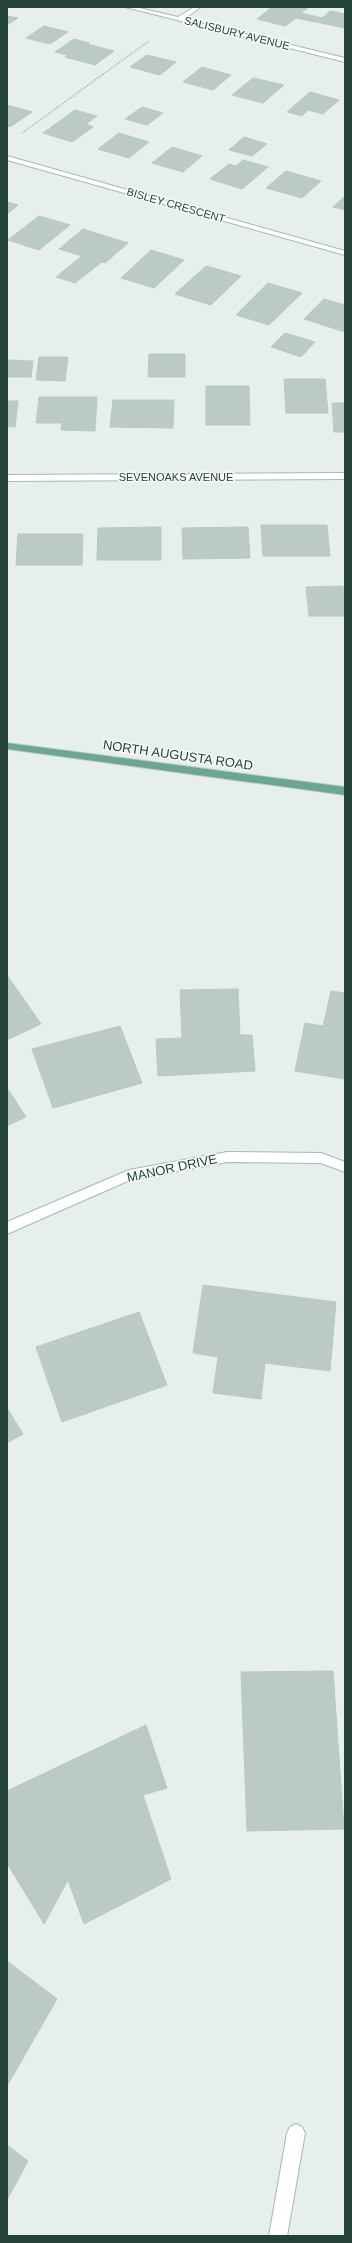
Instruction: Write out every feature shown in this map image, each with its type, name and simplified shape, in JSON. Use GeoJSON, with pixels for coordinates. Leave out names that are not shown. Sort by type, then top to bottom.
{"type":"FeatureCollection","features":[{"type":"Feature","properties":{"kind":"main road","name":"NORTH AUGUSTA ROAD"},"geometry":{"type":"LineString","coordinates":[[7,746],[345,791]]}},
{"type":"Feature","properties":{"kind":"street","name":"SALISBURY AVENUE"},"geometry":{"type":"LineString","coordinates":[[128,7],[345,60]]}},
{"type":"Feature","properties":{"kind":"street"},"geometry":{"type":"LineString","coordinates":[[179,19],[198,7]]}},
{"type":"Feature","properties":{"kind":"street","name":"BISLEY CRESCENT"},"geometry":{"type":"LineString","coordinates":[[7,158],[345,253]]}},
{"type":"Feature","properties":{"kind":"street","name":"SEVENOAKS AVENUE"},"geometry":{"type":"LineString","coordinates":[[7,478],[345,476]]}},
{"type":"Feature","properties":{"kind":"street","name":"MANOR DRIVE"},"geometry":{"type":"LineString","coordinates":[[7,1228],[129,1175],[227,1157],[321,1158],[345,1168]]}},
{"type":"Feature","properties":{"kind":"street"},"geometry":{"type":"LineString","coordinates":[[278,2236],[296,2134]]}},
{"type":"Feature","properties":{"kind":"path"},"geometry":{"type":"LineString","coordinates":[[16,137],[179,19]]}},
{"type":"Feature","properties":{"kind":"building"},"geometry":{"type":"Polygon","coordinates":[[[272,7],[309,7],[301,13],[322,18],[330,11],[345,14],[345,28],[296,18],[285,26],[257,19],[272,7]]]}},
{"type":"Feature","properties":{"kind":"building"},"geometry":{"type":"Polygon","coordinates":[[[7,16],[18,18],[7,25],[7,16]]]}},
{"type":"Feature","properties":{"kind":"building"},"geometry":{"type":"Polygon","coordinates":[[[44,26],[68,32],[50,44],[26,38],[44,26]]]}},
{"type":"Feature","properties":{"kind":"building"},"geometry":{"type":"Polygon","coordinates":[[[74,39],[114,51],[95,65],[65,57],[68,55],[55,52],[74,39]]]}},
{"type":"Feature","properties":{"kind":"building"},"geometry":{"type":"Polygon","coordinates":[[[147,55],[176,62],[160,75],[130,67],[147,55]]]}},
{"type":"Feature","properties":{"kind":"building"},"geometry":{"type":"Polygon","coordinates":[[[202,67],[231,75],[213,90],[183,82],[202,67]]]}},
{"type":"Feature","properties":{"kind":"building"},"geometry":{"type":"Polygon","coordinates":[[[253,78],[284,85],[263,103],[232,95],[253,78]]]}},
{"type":"Feature","properties":{"kind":"building"},"geometry":{"type":"Polygon","coordinates":[[[310,92],[339,100],[323,114],[308,110],[302,116],[287,112],[310,92]]]}},
{"type":"Feature","properties":{"kind":"building"},"geometry":{"type":"Polygon","coordinates":[[[7,105],[32,112],[10,127],[7,126],[7,105]]]}},
{"type":"Feature","properties":{"kind":"building"},"geometry":{"type":"Polygon","coordinates":[[[142,107],[163,113],[147,125],[125,119],[142,107]]]}},
{"type":"Feature","properties":{"kind":"building"},"geometry":{"type":"Polygon","coordinates":[[[75,110],[97,116],[86,124],[93,127],[72,142],[43,133],[75,110]]]}},
{"type":"Feature","properties":{"kind":"building"},"geometry":{"type":"Polygon","coordinates":[[[119,133],[149,142],[129,158],[98,149],[119,133]]]}},
{"type":"Feature","properties":{"kind":"building"},"geometry":{"type":"Polygon","coordinates":[[[244,137],[267,144],[252,156],[229,150],[244,137]]]}},
{"type":"Feature","properties":{"kind":"building"},"geometry":{"type":"Polygon","coordinates":[[[172,147],[202,156],[183,172],[152,163],[172,147]]]}},
{"type":"Feature","properties":{"kind":"building"},"geometry":{"type":"Polygon","coordinates":[[[243,160],[268,167],[242,189],[210,179],[229,164],[236,166],[243,160]]]}},
{"type":"Feature","properties":{"kind":"building"},"geometry":{"type":"Polygon","coordinates":[[[286,171],[321,181],[302,198],[266,188],[286,171]]]}},
{"type":"Feature","properties":{"kind":"building"},"geometry":{"type":"Polygon","coordinates":[[[345,196],[345,210],[333,207],[345,196]]]}},
{"type":"Feature","properties":{"kind":"building"},"geometry":{"type":"Polygon","coordinates":[[[7,202],[18,205],[7,214],[7,202]]]}},
{"type":"Feature","properties":{"kind":"building"},"geometry":{"type":"Polygon","coordinates":[[[39,216],[70,225],[39,250],[8,240],[39,216]]]}},
{"type":"Feature","properties":{"kind":"building"},"geometry":{"type":"Polygon","coordinates":[[[83,229],[128,243],[105,263],[102,262],[75,283],[56,277],[82,256],[59,249],[83,229]]]}},
{"type":"Feature","properties":{"kind":"building"},"geometry":{"type":"Polygon","coordinates":[[[151,250],[184,260],[154,288],[121,278],[151,250]]]}},
{"type":"Feature","properties":{"kind":"building"},"geometry":{"type":"Polygon","coordinates":[[[206,266],[241,276],[211,305],[175,294],[206,266]]]}},
{"type":"Feature","properties":{"kind":"building"},"geometry":{"type":"Polygon","coordinates":[[[268,283],[302,293],[269,325],[236,315],[268,283]]]}},
{"type":"Feature","properties":{"kind":"building"},"geometry":{"type":"Polygon","coordinates":[[[324,299],[345,305],[345,332],[304,319],[324,299]]]}},
{"type":"Feature","properties":{"kind":"building"},"geometry":{"type":"Polygon","coordinates":[[[285,333],[315,342],[301,357],[271,347],[285,333]]]}},
{"type":"Feature","properties":{"kind":"building"},"geometry":{"type":"Polygon","coordinates":[[[149,354],[185,354],[185,377],[148,377],[149,354]]]}},
{"type":"Feature","properties":{"kind":"building"},"geometry":{"type":"Polygon","coordinates":[[[39,357],[68,357],[65,381],[36,380],[39,357]]]}},
{"type":"Feature","properties":{"kind":"building"},"geometry":{"type":"Polygon","coordinates":[[[8,360],[33,361],[31,377],[7,377],[8,360]]]}},
{"type":"Feature","properties":{"kind":"building"},"geometry":{"type":"Polygon","coordinates":[[[284,379],[325,379],[328,413],[286,413],[284,379]]]}},
{"type":"Feature","properties":{"kind":"building"},"geometry":{"type":"Polygon","coordinates":[[[206,386],[249,386],[250,425],[206,425],[206,386]]]}},
{"type":"Feature","properties":{"kind":"building"},"geometry":{"type":"Polygon","coordinates":[[[39,397],[97,397],[95,431],[61,430],[62,423],[36,423],[39,397]]]}},
{"type":"Feature","properties":{"kind":"building"},"geometry":{"type":"Polygon","coordinates":[[[113,400],[174,400],[173,428],[110,427],[113,400]]]}},
{"type":"Feature","properties":{"kind":"building"},"geometry":{"type":"Polygon","coordinates":[[[7,401],[18,401],[15,427],[7,426],[7,401]]]}},
{"type":"Feature","properties":{"kind":"building"},"geometry":{"type":"Polygon","coordinates":[[[332,403],[345,403],[345,432],[334,432],[332,403]]]}},
{"type":"Feature","properties":{"kind":"building"},"geometry":{"type":"Polygon","coordinates":[[[261,525],[327,525],[330,556],[263,556],[261,525]]]}},
{"type":"Feature","properties":{"kind":"building"},"geometry":{"type":"Polygon","coordinates":[[[161,527],[161,560],[97,560],[98,528],[161,527]]]}},
{"type":"Feature","properties":{"kind":"building"},"geometry":{"type":"Polygon","coordinates":[[[248,527],[250,558],[183,559],[182,528],[248,527]]]}},
{"type":"Feature","properties":{"kind":"building"},"geometry":{"type":"Polygon","coordinates":[[[18,534],[83,534],[82,565],[16,565],[18,534]]]}},
{"type":"Feature","properties":{"kind":"building"},"geometry":{"type":"Polygon","coordinates":[[[343,586],[345,616],[309,616],[306,587],[343,586]]]}},
{"type":"Feature","properties":{"kind":"building"},"geometry":{"type":"Polygon","coordinates":[[[7,975],[41,1024],[7,1040],[7,975]]]}},
{"type":"Feature","properties":{"kind":"building"},"geometry":{"type":"Polygon","coordinates":[[[238,989],[240,1035],[252,1035],[255,1071],[158,1076],[156,1039],[182,1038],[180,990],[238,989]]]}},
{"type":"Feature","properties":{"kind":"building"},"geometry":{"type":"Polygon","coordinates":[[[331,991],[345,993],[345,1079],[295,1071],[305,1023],[323,1026],[331,991]]]}},
{"type":"Feature","properties":{"kind":"building"},"geometry":{"type":"Polygon","coordinates":[[[120,1026],[142,1083],[53,1108],[32,1049],[120,1026]]]}},
{"type":"Feature","properties":{"kind":"building"},"geometry":{"type":"Polygon","coordinates":[[[7,1088],[26,1117],[7,1126],[7,1088]]]}},
{"type":"Feature","properties":{"kind":"building"},"geometry":{"type":"Polygon","coordinates":[[[203,1285],[336,1302],[330,1371],[265,1363],[261,1399],[213,1393],[218,1357],[193,1353],[203,1285]]]}},
{"type":"Feature","properties":{"kind":"building"},"geometry":{"type":"Polygon","coordinates":[[[139,1312],[167,1385],[62,1422],[36,1347],[139,1312]]]}},
{"type":"Feature","properties":{"kind":"building"},"geometry":{"type":"Polygon","coordinates":[[[7,1408],[23,1434],[7,1443],[7,1408]]]}},
{"type":"Feature","properties":{"kind":"building"},"geometry":{"type":"Polygon","coordinates":[[[333,1671],[344,1829],[247,1831],[241,1672],[333,1671]]]}},
{"type":"Feature","properties":{"kind":"building"},"geometry":{"type":"Polygon","coordinates":[[[146,1725],[167,1788],[143,1795],[171,1879],[84,1924],[68,1880],[44,1924],[7,1863],[7,1791],[146,1725]]]}},
{"type":"Feature","properties":{"kind":"building"},"geometry":{"type":"Polygon","coordinates":[[[7,1961],[57,1999],[7,2086],[7,1961]]]}},
{"type":"Feature","properties":{"kind":"building"},"geometry":{"type":"Polygon","coordinates":[[[7,2145],[28,2161],[7,2200],[7,2145]]]}}]}
